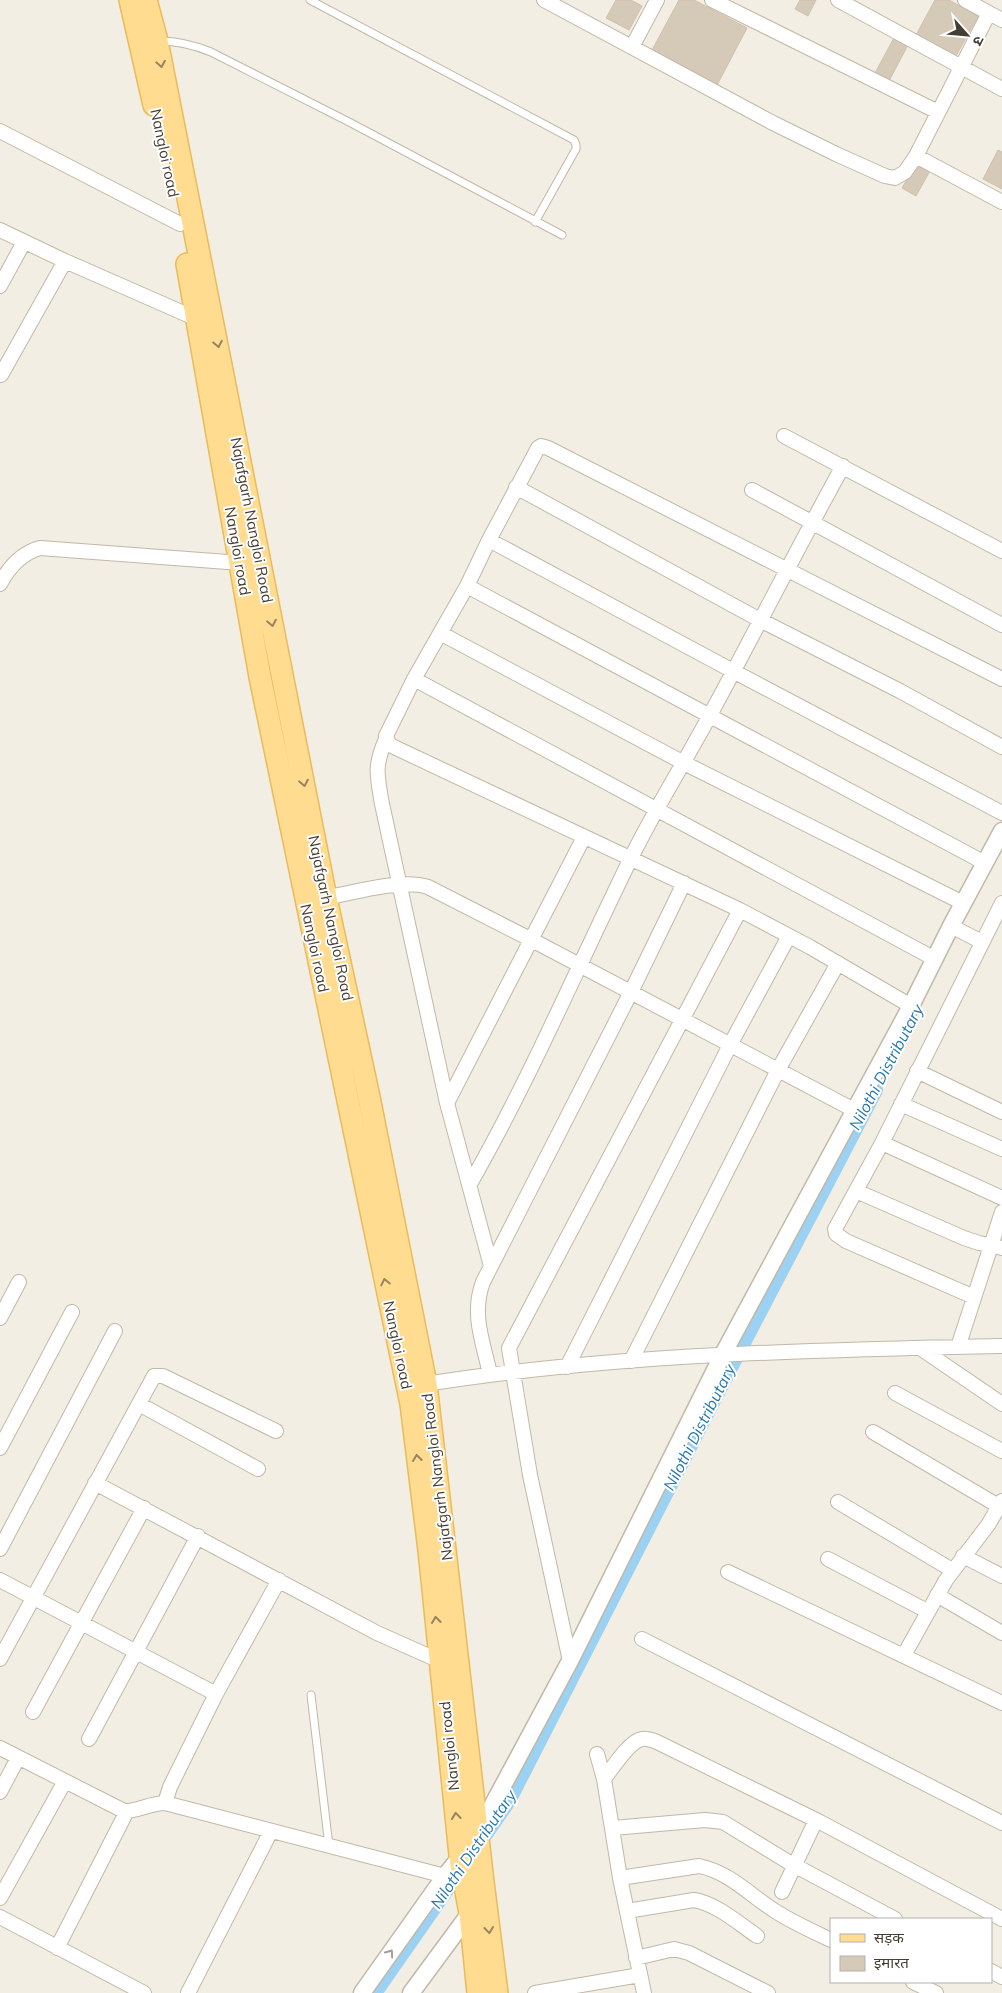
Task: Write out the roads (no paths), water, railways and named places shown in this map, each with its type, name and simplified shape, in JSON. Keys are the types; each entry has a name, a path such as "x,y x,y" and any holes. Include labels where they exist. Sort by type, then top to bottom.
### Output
{"main road":[{"name":"Nangloi road","path":"130,0 180,224 205,317 260,678 316,900 411,1404 422,1426 429,1550 440,1661 455,1865 474,1907 497,1993"},
{"name":"Najafgarh Nangloi Road","path":"146,0 157,41 205,317 316,900 369,1097 426,1384 422,1426 478,1838"},
{"name":"Nangloi road","path":"474,1907 483,1882 478,1838"},
{"path":"474,1907 478,1993"}],"street":[{"path":"544,0 773,123 836,154 885,176 895,178 902,175 916,156 989,12"},
{"path":"632,47 657,0"},
{"path":"712,0 938,112"},
{"path":"838,0 1002,88"},
{"path":"964,0 1002,20"},
{"path":"0,131 180,224"},
{"path":"916,156 1002,202"},
{"path":"0,230 65,261 205,317"},
{"path":"0,286 24,242"},
{"path":"1,375 65,261"},
{"path":"784,436 1002,551"},
{"path":"491,1266 447,1103 399,884 377,773 379,756 387,732 414,678 467,586 516,487 538,448 544,446 1002,679"},
{"path":"470,1184 499,1133 581,966 631,858 843,466"},
{"path":"516,487 760,620 900,691 1002,747"},
{"path":"752,490 1002,624"},
{"path":"489,540 1002,813"},
{"path":"0,584 10,567 20,557 31,550 40,548 241,562"},
{"path":"467,586 985,863"},
{"path":"440,633 684,763 963,903"},
{"path":"414,678 936,959"},
{"path":"386,739 394,747 740,910 838,963 911,1006"},
{"path":"362,1993 455,1865 478,1838 570,1662 723,1356 854,1110 954,928 963,903 1002,831"},
{"path":"447,1103 584,837"},
{"path":"490,1374 477,1313 478,1296 491,1266 631,992 684,883"},
{"path":"316,900 399,884 415,884 428,887 854,1110"},
{"path":"974,1297 838,1236 835,1229 837,1222 882,1144 979,940 1002,903"},
{"path":"570,1662 530,1475 509,1351 740,910"},
{"path":"954,928 979,940"},
{"path":"568,1367 730,1045 789,936"},
{"path":"631,1361 778,1070 838,963"},
{"path":"917,1071 1002,1112"},
{"path":"901,1104 1002,1149"},
{"path":"882,1144 1002,1198"},
{"path":"856,1190 964,1238 996,1247"},
{"path":"958,1347 974,1297 996,1247 1002,1212"},
{"path":"0,1318 19,1282"},
{"path":"0,1448 72,1312"},
{"path":"0,1549 115,1331"},
{"path":"426,1384 490,1374 631,1361 1002,1346"},
{"path":"920,1348 1002,1404"},
{"path":"0,1659 4,1642 34,1597 153,1378 160,1375 276,1431"},
{"path":"895,1392 1002,1451"},
{"path":"139,1404 258,1469"},
{"path":"872,1432 1001,1505 988,1525 952,1570 927,1611 904,1655"},
{"path":"95,1483 198,1536 377,1633 440,1661"},
{"path":"838,1502 952,1570"},
{"path":"33,1712 144,1508"},
{"path":"89,1739 198,1536"},
{"path":"964,1556 1002,1576"},
{"path":"828,1559 927,1611"},
{"path":"728,1572 1002,1703"},
{"path":"0,1580 216,1694"},
{"path":"164,1803 176,1774 216,1694 279,1580"},
{"path":"937,1595 1002,1633"},
{"path":"642,1639 1002,1823"},
{"path":"604,1779 630,1746 642,1739 649,1739 816,1820 1002,1919"},
{"path":"0,1748 127,1811 148,1804 164,1803 329,1846 455,1865"},
{"path":"597,1754 604,1779 620,1878 644,1993"},
{"path":"0,1792 18,1758"},
{"path":"0,1898 65,1781"},
{"path":"57,1948 127,1811"},
{"path":"613,1828 705,1820 723,1822 794,1865 892,1918"},
{"path":"782,1892 816,1820"},
{"path":"188,1993 271,1831"},
{"path":"620,1878 699,1866 707,1868 730,1879 776,1912 830,1939"},
{"path":"627,1910 694,1900 701,1901 723,1912 757,1936"},
{"path":"411,1993 474,1907"},
{"path":"0,1918 144,1993"},
{"path":"636,1958 668,1950 689,1953 768,1993"},
{"path":"535,1993 640,1975"},
{"path":"915,1983 936,1993"}],"lane":[{"path":"310,0 574,140 576,150 535,222"},
{"path":"157,41 191,44 211,52 351,123 562,235"},
{"path":"311,1696 329,1846"}],"waterway":[{"name":"Nilothi Distributary","path":"374,1993 508,1801 711,1404 875,1090"}]}
